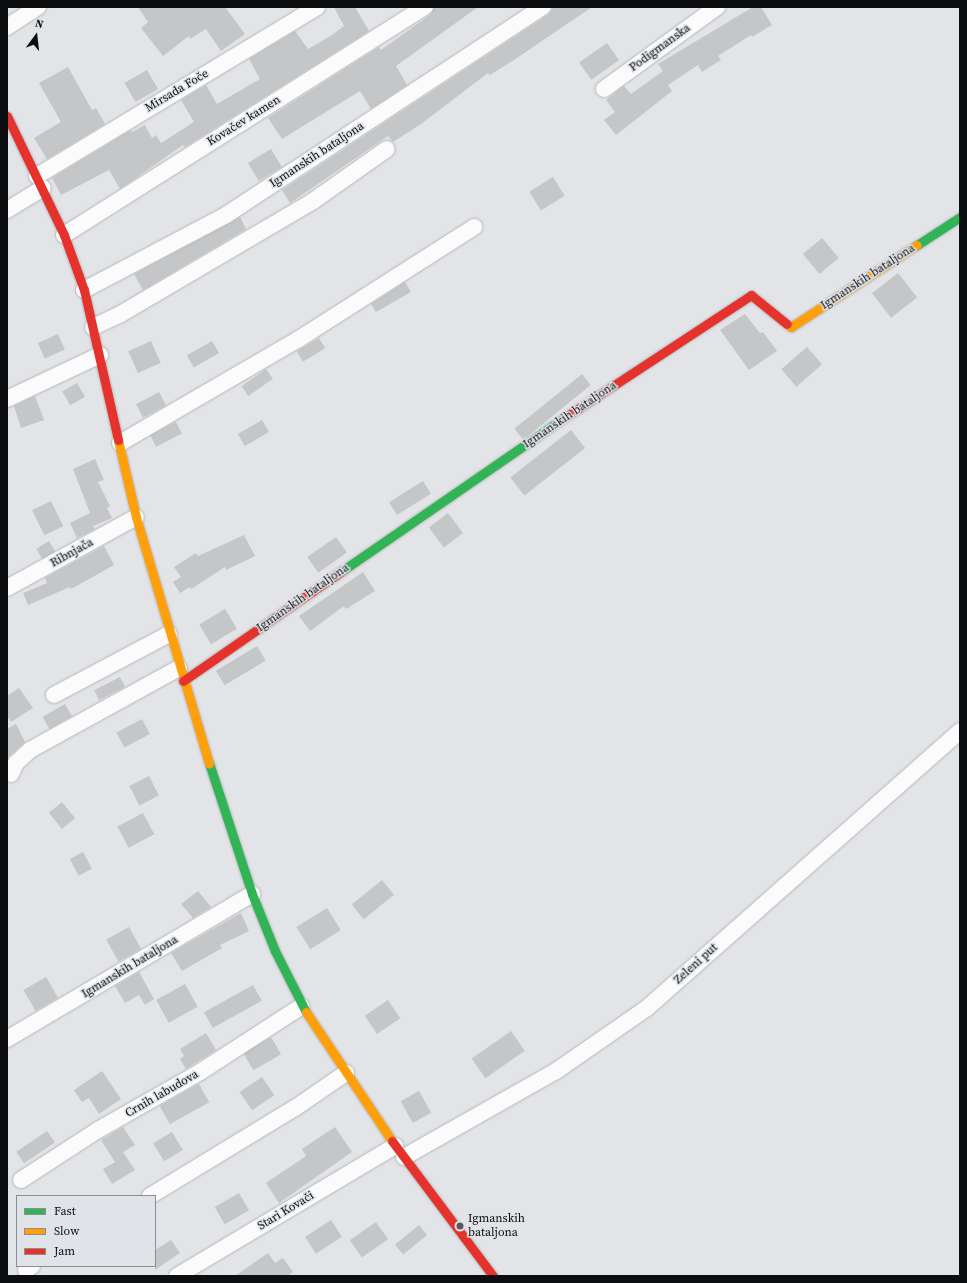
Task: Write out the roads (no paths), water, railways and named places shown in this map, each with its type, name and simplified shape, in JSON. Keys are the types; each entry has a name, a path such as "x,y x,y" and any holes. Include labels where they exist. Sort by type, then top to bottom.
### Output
{"street":[{"path":"7,27 38,7"},
{"name":"Mirsada Foče","path":"40,182 317,7"},
{"name":"Kovačev kamen","path":"64,235 425,7"},
{"name":"Igmanskih bataljona","path":"84,290 226,215 543,7"},
{"name":"Podigmanska","path":"604,89 717,7"},
{"path":"7,116 40,182 64,235 84,290 136,517 181,674 252,894 275,951 302,1006 346,1073 399,1151 493,1276"},
{"path":"93,327 145,300 313,201 387,149"},
{"path":"7,210 40,182"},
{"name":"Igmanskih bataljona","path":"181,674 568,415 751,295 791,327 960,217"},
{"path":"120,443 299,339 474,227"},
{"path":"7,399 100,355"},
{"name":"Ribnjača","path":"7,588 136,517"},
{"path":"54,695 170,634"},
{"path":"11,774 16,763 30,750 181,674"},
{"name":"Zeleni put","path":"399,1151 556,1071 647,1008 960,731"},
{"name":"Igmanskih bataljona","path":"7,1039 252,894"},
{"name":"Crnih labudova","path":"21,1180 98,1130 200,1072 302,1006"},
{"path":"152,1195 295,1108 346,1073"},
{"name":"Stari Kovači","path":"178,1276 399,1151"}],"place":[{"name":"Igmanskih bataljona","path":"460,1226"}]}
